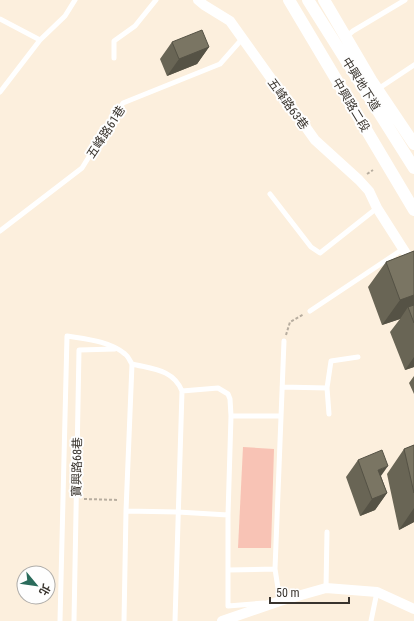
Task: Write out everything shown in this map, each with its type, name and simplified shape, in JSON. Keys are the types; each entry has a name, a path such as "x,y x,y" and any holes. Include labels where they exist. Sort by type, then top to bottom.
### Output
{"street":[{"name":"五峰路63巷","path":"198,0 230,22 314,140 359,180 369,191 377,208 414,266"},
{"name":"中興路二段","path":"289,0 414,210"},
{"name":"中興地下道","path":"308,0 414,168"},
{"path":"324,0 377,90 413,139"},
{"path":"222,621 280,601 326,588 377,592 414,609"}],"lane":[{"path":"0,92 40,40 65,16 75,0"},
{"path":"114,58 114,41 135,26 156,0"},
{"path":"346,37 405,0"},
{"path":"0,19 40,40"},
{"name":"五峰路61巷","path":"0,231 82,168 123,103 220,64 242,39"},
{"path":"377,90 414,65"},
{"path":"270,194 311,247 320,253 377,208"},
{"path":"310,311 402,249"},
{"path":"60,621 67,336 102,342 124,353 132,364 126,500 124,621"},
{"path":"182,391 218,388 228,394 230,399 228,606 280,601 275,569 284,341"},
{"name":"寶興路68巷","path":"74,621 79,350 117,349"},
{"path":"329,414 327,388 331,361 358,357"},
{"path":"132,364 167,373 177,382 182,391 174,621"},
{"path":"282,387 327,388"},
{"path":"231,416 281,416"},
{"path":"126,511 228,515"},
{"path":"326,588 327,532"},
{"path":"228,570 275,569"},
{"path":"371,621 377,592"}],"path":[{"path":"367,174 373,170"},
{"path":"284,341 290,322 310,311"},
{"path":"76,499 126,500"}],"shaded area":[{"path":"243,447 274,449 271,548 238,548"}],"building":[{"path":"202,30 209,47 179,59 172,42"},
{"path":"414,251 414,295 400,300 386,262"},
{"path":"414,305 414,323 408,307"},
{"path":"414,445 414,493 404,449"},
{"path":"382,450 388,466 378,470 387,493 372,499 358,460"}]}
